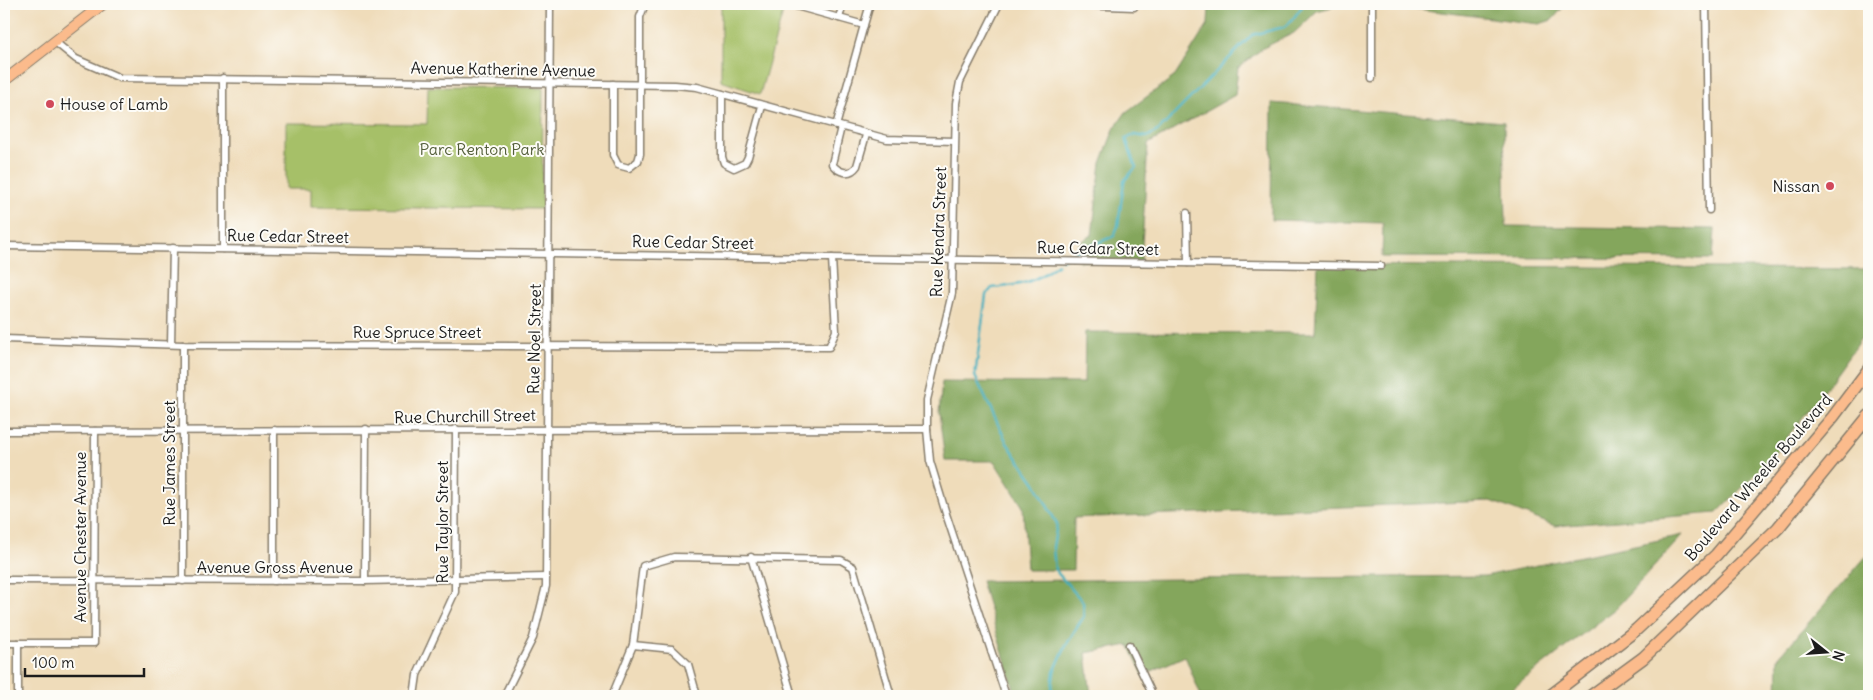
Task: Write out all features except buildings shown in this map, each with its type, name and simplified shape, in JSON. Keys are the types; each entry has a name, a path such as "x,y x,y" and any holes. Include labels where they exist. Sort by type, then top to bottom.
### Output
{"highway":[{"name":"Boulevard Wheeler Boulevard","path":"1550,696 1636,630 1716,555 1833,417 1869,370"},
{"path":"1591,696 1643,658 1778,528 1869,416"}],"main road":[{"path":"4,81 103,4"}],"street":[{"name":"Rue Noel Street","path":"504,696 533,638 546,578 550,4"},
{"path":"613,84 613,155 618,165 629,168 638,161 640,154 640,17 645,4"},
{"path":"788,4 864,25"},
{"path":"839,18 843,4"},
{"path":"866,135 855,169 845,173 839,171 832,164 838,127 870,4"},
{"name":"Rue Kendra Street","path":"999,4 960,82 956,103 952,294 926,400 926,429 930,461 1006,696"},
{"path":"1054,4 1134,7"},
{"path":"1372,4 1372,78"},
{"path":"1706,4 1709,210"},
{"name":"Avenue Katherine Avenue","path":"54,41 76,58 120,78 675,84 722,94 887,140 954,141"},
{"path":"223,249 224,78"},
{"path":"722,94 722,157 724,163 734,168 740,167 748,157 762,106"},
{"path":"1187,213 1188,263"},
{"name":"Rue Cedar Street","path":"4,246 1381,266"},
{"path":"171,344 173,248"},
{"name":"Rue Spruce Street","path":"4,340 183,345 829,347 836,332 832,258"},
{"name":"Rue James Street","path":"183,345 183,581"},
{"path":"365,581 366,429"},
{"name":"Rue Taylor Street","path":"414,696 417,675 455,592 456,429"},
{"name":"Rue Churchill Street","path":"4,431 926,429"},
{"path":"274,430 274,581"},
{"name":"Avenue Chester Avenue","path":"18,643 94,643 95,431"},
{"path":"612,696 633,645 643,566 674,557 841,560 852,567 891,696"},
{"path":"751,557 792,696"},
{"name":"Avenue Gross Avenue","path":"4,580 456,581 546,578"},
{"path":"4,643 18,643 18,696"},
{"path":"633,645 672,649 688,664 697,696"},
{"path":"1129,645 1153,696"}],"green space":[{"path":"721,4 750,4 783,12 760,94 721,81"},
{"path":"1209,4 1343,4 1317,11 1294,33 1263,48 1238,68 1235,95 1148,144 1141,262 1079,261 1079,243 1092,235 1101,163 1114,129 1126,112 1175,76 1208,24"},
{"path":"1377,4 1566,4 1552,20 1539,24"},
{"name":"Parc Renton Park","path":"428,87 543,88 542,209 311,207 311,189 286,189 286,123 427,124"},
{"path":"1272,103 1504,122 1506,226 1715,229 1713,259 1382,257 1383,223 1271,220"},
{"path":"1318,265 1869,269 1869,326 1821,394 1768,462 1717,513 1555,526 1491,501 1074,518 1073,570 1027,570 1023,507 994,461 945,461 939,413 942,382 1084,383 1085,332 1315,333"},
{"path":"1683,535 1616,608 1503,696 1201,696 1185,656 1143,675 1129,645 1086,653 1091,696 1016,696 981,581 1485,576"},
{"path":"1869,553 1869,696 1777,696 1778,658"}],"waterway":[{"path":"1062,260 1071,254 1114,236 1118,226 1124,181 1136,167 1126,139 1134,135 1147,137 1159,130 1252,35 1284,27 1304,4"},
{"path":"1051,696 1054,672 1066,645 1084,616 1083,602 1055,570 1053,547 1057,524 1035,483 1007,443 975,376 986,295 992,288 1012,286 1034,279 1058,264"}],"place":[{"name":"House of Lamb","path":"50,104"},
{"name":"Nissan","path":"1830,186"}]}
